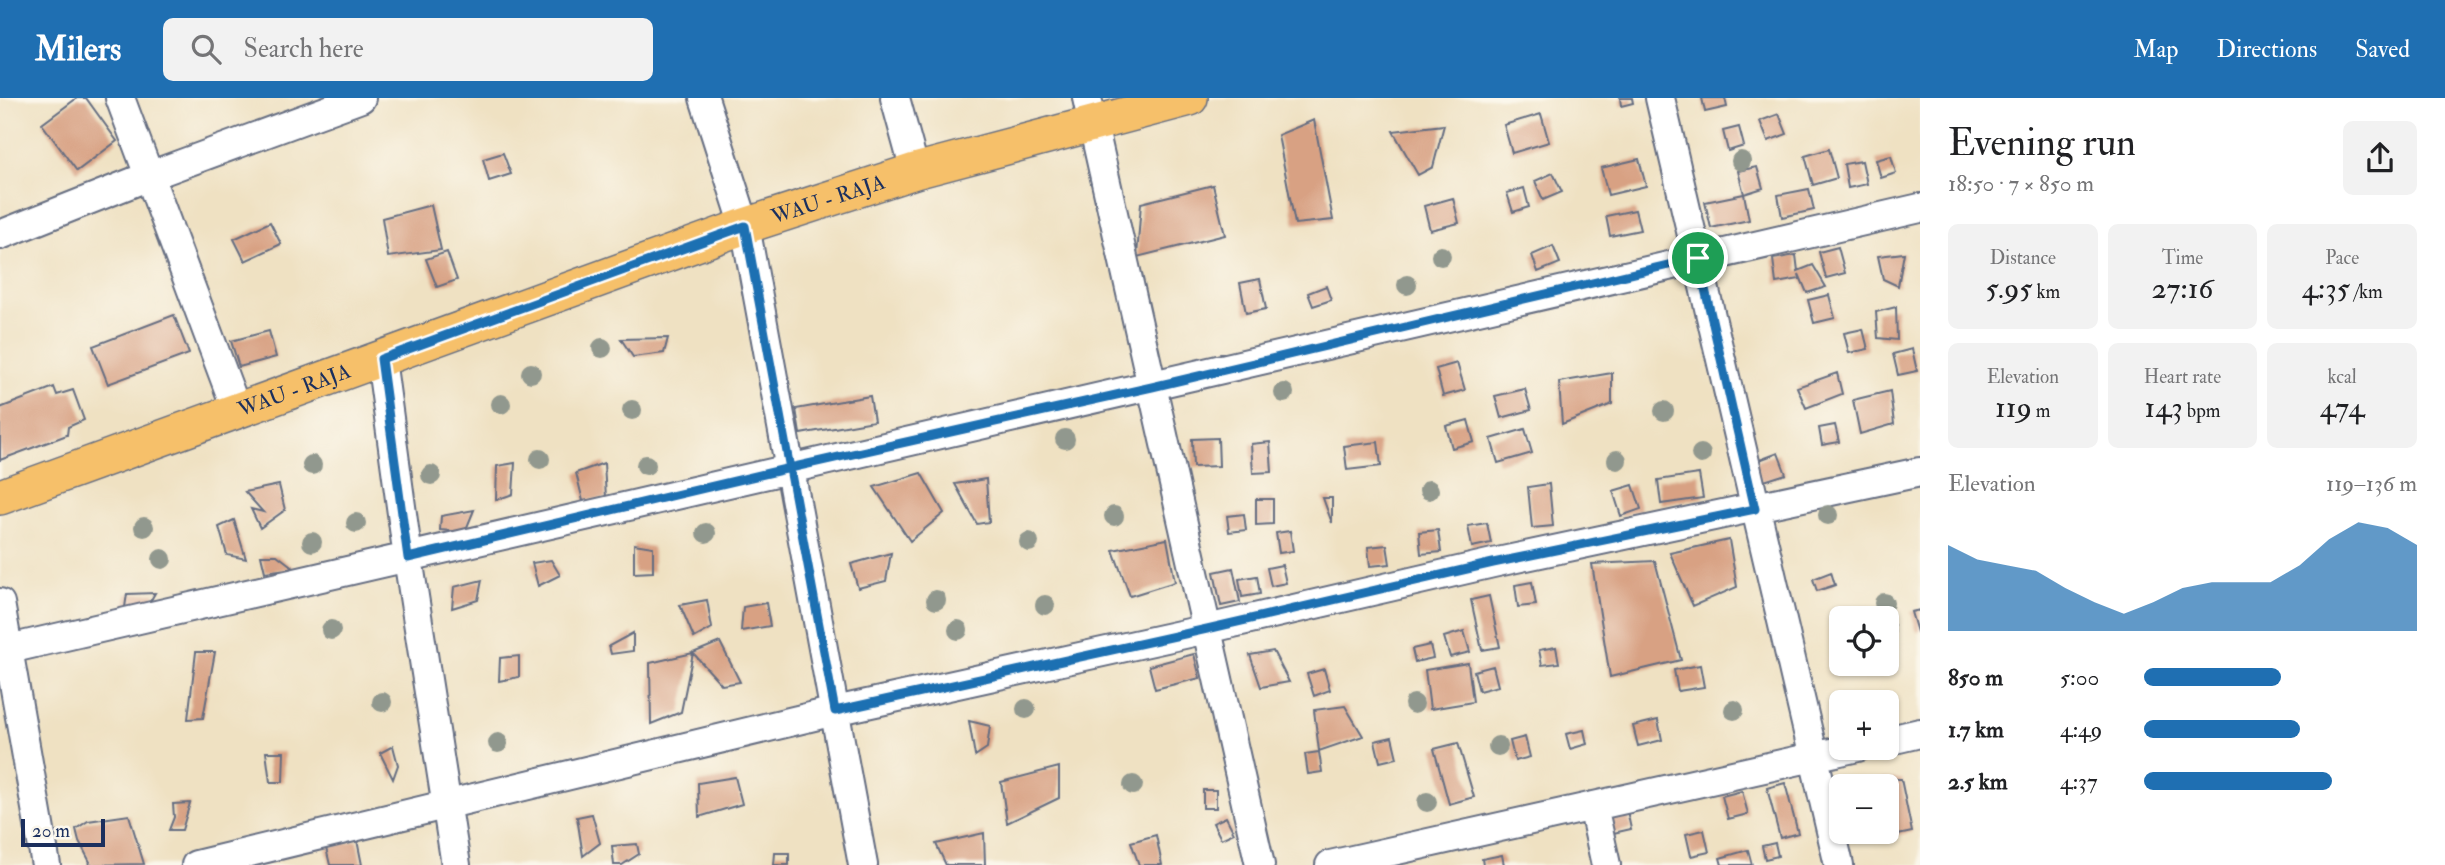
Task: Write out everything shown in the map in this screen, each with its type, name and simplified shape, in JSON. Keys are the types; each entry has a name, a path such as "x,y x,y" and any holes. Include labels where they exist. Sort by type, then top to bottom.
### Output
{"main road":[{"name":"WAU - RAJA","path":"0,498 745,226 1090,111 1189,98"}],"street":[{"path":"120,98 237,411"},
{"path":"0,235 149,176 361,98"},
{"path":"704,98 745,226 863,865"},
{"path":"895,98 915,171"},
{"path":"1660,98 1839,865"},
{"path":"1090,111 1260,865"},
{"path":"9,649 1920,208"},
{"path":"381,359 408,558 456,865"},
{"path":"196,865 835,711 1493,563 1920,472"},
{"path":"0,603 46,865"},
{"path":"1899,738 1920,733"},
{"path":"1330,865 1829,754"},
{"path":"1593,806 1606,865"}],"building":[{"path":"77,98 86,98 117,141 77,171 42,124"},
{"path":"1620,98 1632,98 1633,103 1621,106"},
{"path":"1702,98 1725,98 1727,107 1705,112"},
{"path":"1541,114 1549,142 1512,153 1504,125"},
{"path":"1779,114 1787,134 1768,141 1760,121"},
{"path":"1314,120 1333,220 1295,224 1278,135"},
{"path":"1444,125 1433,167 1418,175 1393,131"},
{"path":"1739,127 1744,146 1728,151 1723,131"},
{"path":"1829,149 1837,178 1813,185 1805,156"},
{"path":"503,153 511,174 489,181 483,159"},
{"path":"1891,156 1896,173 1881,178 1876,160"},
{"path":"1639,159 1646,186 1608,195 1601,168"},
{"path":"1862,161 1867,184 1848,188 1844,164"},
{"path":"1757,167 1763,188 1744,194 1738,171"},
{"path":"1553,173 1562,192 1543,200 1535,181"},
{"path":"1213,185 1225,235 1137,257 1141,203"},
{"path":"1524,188 1529,207 1513,212 1507,193"},
{"path":"1809,189 1814,210 1782,217 1778,195"},
{"path":"1744,194 1749,220 1711,228 1705,202"},
{"path":"1453,198 1459,223 1430,230 1424,206"},
{"path":"431,205 441,250 388,257 382,218"},
{"path":"1635,210 1640,230 1610,236 1606,216"},
{"path":"270,222 281,244 245,261 234,239"},
{"path":"1553,246 1560,263 1538,272 1532,255"},
{"path":"1838,247 1845,273 1826,278 1819,252"},
{"path":"447,252 457,280 437,287 426,259"},
{"path":"1904,253 1898,286 1883,279 1878,256"},
{"path":"1796,255 1798,271 1813,265 1826,287 1807,293 1799,274 1800,279 1776,283 1773,259"},
{"path":"1260,279 1266,309 1246,313 1240,283"},
{"path":"1326,286 1331,300 1313,306 1308,293"},
{"path":"1829,295 1835,318 1814,323 1808,300"},
{"path":"1896,307 1897,340 1878,338 1876,312"},
{"path":"174,315 189,354 108,384 93,346"},
{"path":"1863,329 1868,349 1849,353 1844,333"},
{"path":"269,331 276,357 239,367 231,341"},
{"path":"668,338 664,353 633,357 621,339"},
{"path":"1912,349 1917,371 1898,375 1893,354"},
{"path":"1457,363 1465,390 1443,396 1436,369"},
{"path":"1612,373 1612,404 1562,424 1559,382"},
{"path":"1837,373 1842,394 1806,408 1797,387"},
{"path":"54,387 57,395 73,390 84,420 68,427 67,435 0,460 0,408"},
{"path":"1525,389 1531,410 1501,418 1495,396"},
{"path":"1890,391 1894,424 1860,434 1853,400"},
{"path":"870,396 874,421 800,434 796,409"},
{"path":"1468,420 1474,442 1452,448 1446,426"},
{"path":"1835,425 1839,442 1822,445 1819,428"},
{"path":"1525,429 1532,453 1498,463 1491,439"},
{"path":"1218,438 1219,466 1193,467 1192,439"},
{"path":"1270,442 1272,472 1253,473 1251,444"},
{"path":"1378,442 1381,466 1347,470 1344,446"},
{"path":"1778,453 1786,474 1761,482 1754,462"},
{"path":"515,463 513,494 496,500 497,466"},
{"path":"604,463 606,498 583,501 576,473"},
{"path":"921,473 944,513 910,541 874,487"},
{"path":"1699,474 1703,498 1661,504 1658,480"},
{"path":"986,479 989,522 977,524 955,484"},
{"path":"1549,484 1553,526 1532,528 1528,487"},
{"path":"279,485 285,510 260,528 251,509 263,512 245,492"},
{"path":"1633,485 1641,509 1621,516 1613,491"},
{"path":"1323,498 1332,498 1332,523"},
{"path":"1256,499 1273,499 1273,524 1256,525"},
{"path":"474,510 465,532 440,530 441,516"},
{"path":"1244,514 1246,530 1229,532 1227,516"},
{"path":"234,520 246,559 227,555 219,527"},
{"path":"1487,523 1491,543 1472,547 1468,526"},
{"path":"1438,530 1441,552 1421,554 1419,532"},
{"path":"1290,531 1293,551 1279,553 1276,533"},
{"path":"1167,539 1175,582 1130,596 1113,550"},
{"path":"1729,540 1737,587 1693,606 1670,553"},
{"path":"634,544 653,547 653,572 634,573"},
{"path":"1387,545 1390,564 1370,566 1368,547"},
{"path":"891,553 886,581 858,588 851,564"},
{"path":"261,555 277,555 294,568 265,572"},
{"path":"551,560 560,575 538,586 532,563"},
{"path":"1655,561 1681,660 1610,677 1592,564"},
{"path":"1282,565 1286,583 1271,586 1267,568"},
{"path":"1233,568 1240,602 1221,606 1214,572"},
{"path":"1831,572 1835,585 1817,591 1813,579"},
{"path":"1257,576 1260,594 1242,597 1239,579"},
{"path":"482,580 478,600 452,608 454,587"},
{"path":"1532,582 1536,605 1518,607 1515,585"},
{"path":"155,593 147,607 125,607 127,594"},
{"path":"1489,596 1500,647 1482,650 1471,600"},
{"path":"707,600 712,628 694,638 680,605"},
{"path":"766,603 770,626 741,631 743,607"},
{"path":"1920,610 1920,631 1917,632 1911,612"},
{"path":"1464,631 1470,652 1450,657 1444,637"},
{"path":"633,633 633,651 611,654 609,646"},
{"path":"720,642 740,682 722,685 693,653"},
{"path":"1430,645 1433,658 1415,662 1412,649"},
{"path":"1556,647 1559,663 1542,665 1539,650"},
{"path":"1273,651 1289,682 1261,687 1250,655"},
{"path":"196,652 215,652 203,718 188,719"},
{"path":"693,653 681,712 651,724 650,663"},
{"path":"1194,654 1200,678 1155,689 1149,666"},
{"path":"519,656 519,677 499,681 500,658"},
{"path":"1468,663 1473,702 1430,709 1425,670"},
{"path":"1700,665 1704,687 1678,691 1674,670"},
{"path":"1493,666 1498,686 1479,691 1474,671"},
{"path":"1324,669 1330,690 1314,696 1307,674"},
{"path":"1345,706 1363,736 1319,751 1314,710"},
{"path":"1658,720 1662,740 1638,746 1633,726"},
{"path":"969,721 990,726 987,748 975,756"},
{"path":"1584,730 1587,744 1570,749 1566,734"},
{"path":"1392,737 1397,758 1380,762 1375,741"},
{"path":"1525,737 1530,757 1515,761 1510,741"},
{"path":"1458,743 1474,797 1449,804 1434,749"},
{"path":"393,746 398,765 393,779 380,753"},
{"path":"266,752 284,752 283,782 270,782"},
{"path":"1319,752 1322,772 1308,774 1305,754"},
{"path":"1059,767 1059,798 1007,823 1001,782"},
{"path":"735,777 742,804 699,817 698,783"},
{"path":"1899,779 1901,779 1912,832 1899,835"},
{"path":"1785,783 1798,833 1780,838 1767,788"},
{"path":"1203,790 1216,790 1216,808 1203,808"},
{"path":"1742,791 1748,814 1728,819 1722,796"},
{"path":"190,803 182,830 169,830 174,817 173,804"},
{"path":"1626,806 1631,829 1609,834 1604,810"},
{"path":"592,814 600,843 583,856 577,817"},
{"path":"129,815 144,864 88,865 90,862 76,829 88,821"},
{"path":"1226,817 1234,833 1221,839 1213,823"},
{"path":"1704,830 1709,852 1691,856 1686,834"},
{"path":"984,833 985,865 946,865 936,844"},
{"path":"1156,835 1162,865 1139,865 1131,842"},
{"path":"357,840 362,865 330,865 326,848"},
{"path":"1775,843 1778,856 1765,859 1762,846"},
{"path":"637,844 639,854 622,865 614,865 612,846"},
{"path":"1748,850 1752,865 1722,865 1720,858"},
{"path":"775,853 789,853 789,865 774,865"},
{"path":"1502,855 1504,865 1483,865 1482,859"}],"route":[{"path":"1698,258 1152,387 790,468 408,558 381,359 745,226 775,388 790,468 810,575 835,711 1493,563 1755,509 1698,258"}]}
